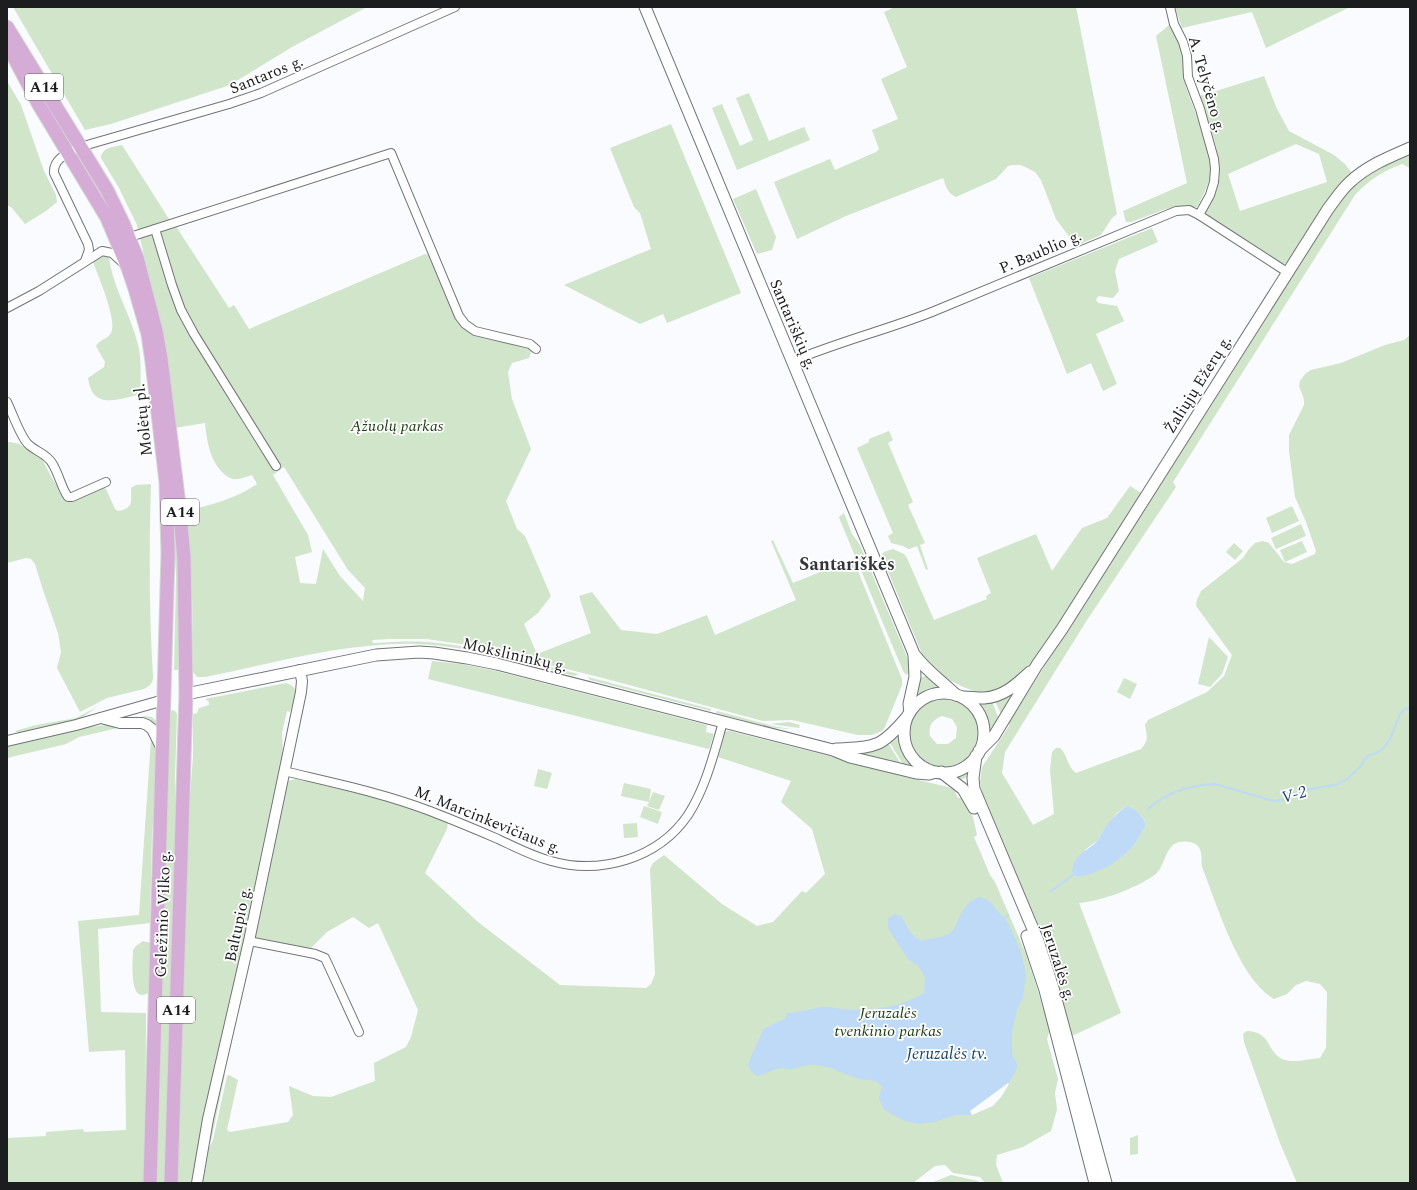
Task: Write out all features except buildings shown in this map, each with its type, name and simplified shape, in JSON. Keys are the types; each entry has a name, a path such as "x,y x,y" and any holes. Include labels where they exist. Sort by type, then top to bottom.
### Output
{"highway":[{"name":"Molėtų pl.","path":"7,27 75,150 107,218 128,268 148,334 166,482 168,553 164,700"},
{"name":"Molėtų pl.","path":"7,44 39,105 107,190 130,238 137,258 161,359 179,505 184,558 186,694"},
{"path":"164,700 186,694"},
{"name":"Geležinio Vilko g.","path":"172,1183 186,694"},
{"name":"Geležinio Vilko g.","path":"150,1183 164,700"}],"main road":[{"name":"Santariškių g.","path":"644,7 914,654 920,663 930,673 959,696"},
{"name":"Žaliųjų Ežerų g.","path":"977,753 994,736 1328,209 1345,186 1360,174 1372,166 1410,148"},
{"name":"Mokslininkų g.","path":"186,694 376,655 406,652 434,653 497,664 833,750 850,757 916,773 929,774 939,772"},
{"name":"Santariškių g.","path":"908,714 915,677 914,654"},
{"name":"Žaliųjų Ežerų g.","path":"959,696 982,698 1000,695 1012,688 1038,665"},
{"path":"947,693 959,696 969,702 975,709 980,716 983,725 984,734 982,743 977,753 971,762 957,770 939,772 920,765 909,752 905,743 904,726 908,714 915,705 930,695 947,693"},
{"name":"Mokslininkų g.","path":"833,750 864,748 878,744 890,736 908,714"},
{"name":"Jeruzalės g.","path":"977,753 973,778 974,789 1038,941 1053,988 1106,1183"},
{"name":"Jeruzalės g.","path":"939,772 963,789 970,799 1030,944 1046,997 1095,1183"}],"street":[{"name":"Santaros g.","path":"75,150 261,93 455,7"},
{"name":"A. Telyčėno g.","path":"1170,7 1174,24 1183,42 1187,56 1188,77 1200,109 1214,159 1214,182 1210,195 1199,215"},
{"path":"75,150 56,162 54,165 54,173 88,244 89,250 85,261"},
{"path":"130,238 392,153 459,316 465,324 475,330 530,344 536,349"},
{"name":"P. Baublio g.","path":"793,361 841,342 894,327 1170,213 1183,210 1189,210 1199,215 1287,272"},
{"path":"155,229 172,286 181,310 194,334 276,466"},
{"path":"7,308 39,291 102,251 112,253 128,268"},
{"path":"7,402 24,439 31,446 48,457 52,462 64,492 68,497 72,497 106,482"},
{"name":"Baltupio g.","path":"197,1183 210,1113 249,941 301,692 302,681 300,670"},
{"path":"7,741 101,718 164,700"},
{"path":"101,718 120,723 142,723 147,725 152,729 162,750"},
{"name":"M. Marcinkevičiaus g.","path":"284,771 399,799 453,820 549,861 570,865 598,866 626,861 640,855 663,840 681,824 688,815 700,792 723,722"},
{"path":"249,941 315,954 325,958 359,1032"}],"green space":[{"path":"13,7 367,7 292,47 230,85 111,124 85,130"},
{"path":"895,7 1076,7 1117,214 1112,218 1101,235 1076,246 1056,219 1041,180 1035,172 1021,165 1012,165 1008,166 996,179 956,197 949,191 943,178 846,216 797,239 774,182 830,159 835,170 876,152 879,149 872,130 898,119 881,79 907,67 884,12"},
{"path":"1175,7 1350,7 1266,48 1252,12 1182,28"},
{"path":"1169,25 1182,47 1184,55 1185,82 1206,141 1209,153 1210,176 1197,207 1166,209 1131,222 1126,222 1123,211 1187,183 1156,36"},
{"path":"1264,76 1277,109 1289,131 1334,155 1345,164 1352,173 1290,261 1284,264 1279,262 1204,214 1217,189 1220,171 1217,149 1200,96","holes":["1296,144 1319,154 1327,182 1240,211 1228,174"]},
{"path":"7,81 21,105 44,171 56,195 57,202 25,224 12,208 7,205"},
{"path":"749,93 769,141 804,127 810,140 737,170 712,108 722,104 740,146 753,140 736,98"},
{"path":"671,124 741,293 667,323 663,314 640,324 564,285 651,249 640,213 634,207 610,148"},
{"name":"Ąžuolų parkas","path":"122,145 169,219 177,228 229,308 234,305 249,329 425,254 429,255 456,317 463,327 532,349 529,358 512,363 508,372 512,399 531,449 506,501 517,529 525,536 551,596 538,613 524,624 537,654 591,633 579,596 592,592 621,630 657,634 707,615 715,635 796,600 771,541 773,540 793,583 853,559 902,679 902,685 882,731 872,735 858,735 792,720 763,721 599,677 468,645 426,639 372,640 373,643 428,642 466,647 579,674 574,676 457,648 437,645 390,644 364,646 311,654 205,677 197,677 191,666 192,594 185,511 231,498 257,484 252,475 241,479 232,479 221,471 211,454 205,423 175,428 163,339 137,225 119,188 101,158 102,154 106,150","holes":["284,467 348,570 365,588 363,601 340,576 323,549 316,584 300,583 295,557 312,552 308,535 273,475"]},
{"path":"1410,152 1410,168 1402,164 1389,170 1371,180 1355,195 1173,482 1176,487 1087,620 1005,752 1002,773 1033,825 1054,814 1050,770 1052,752 1056,748 1060,748 1063,751 1071,768 1076,773 1141,749 1146,740 1147,735 1145,725 1148,720 1207,692 1224,676 1232,655 1196,606 1201,591 1243,558 1255,543 1263,541 1269,543 1284,562 1292,564 1315,554 1316,551 1295,497 1289,451 1289,435 1304,405 1304,399 1299,386 1300,381 1305,374 1311,370 1341,363 1385,345 1404,340 1410,335 1410,1183 1297,1183 1280,1143 1244,1042 1243,1034 1247,1031 1255,1032 1261,1035 1275,1053 1285,1060 1298,1061 1320,1058 1326,1048 1327,992 1320,984 1306,981 1296,985 1287,994 1274,999 1261,989 1239,958 1230,939 1202,867 1200,849 1198,846 1190,842 1181,842 1170,848 1162,866 1153,876 1145,881 1127,890 1107,897 1079,903 1121,1013 1072,1036 1058,982 1045,941 983,797 980,782 982,767 1246,344 1340,201 1357,181 1368,172","holes":["1127,806 1141,816 1146,826 1134,845 1122,857 1101,869 1078,877 1072,873 1085,850 1098,840 1117,813"]},
{"path":"756,189 776,237 772,250 757,254 733,199"},
{"path":"1152,228 1158,242 1119,259 1115,271 1119,291 1113,298 1098,296 1096,300 1098,303 1117,306 1124,321 1096,334 1117,384 1103,391 1091,363 1067,374 1029,278"},
{"path":"101,256 109,256 114,279 135,334 140,363 141,394 116,400 97,397 90,388 88,378 104,367 105,362 96,346 99,342 110,335 112,327 110,309 93,262"},
{"path":"889,431 893,440 888,443 913,502 908,505 925,543 920,545 928,569 926,570 917,546 909,549 891,543 888,536 893,533 857,448 869,442 869,439"},
{"path":"10,442 19,444 42,459 65,498 101,486 106,489 115,509 118,511 129,506 131,501 131,488 136,485 151,484 150,580 153,678 152,682 146,688 107,698 80,712 57,668 61,652 58,633 35,564 31,559 26,558 7,563 7,443"},
{"path":"1130,486 1143,494 1042,651 1025,671 999,690 984,693 976,692 961,686 936,673 925,661 882,557 884,552 893,549 904,554 907,558 934,620 987,599 986,596 991,593 977,558 1036,534 1052,571 1082,528 1107,518"},
{"path":"171,492 177,542 180,670 174,670 176,575"},
{"path":"1292,506 1299,521 1272,533 1266,518"},
{"path":"844,513 852,534 860,545 910,664 911,675 905,674 903,671 840,520 839,517"},
{"path":"1301,524 1306,536 1276,549 1271,538"},
{"path":"1302,541 1307,552 1285,562 1280,550"},
{"path":"1234,543 1243,551 1235,560 1226,552"},
{"path":"1209,637 1228,657 1222,674 1210,687 1198,684"},
{"path":"432,661 461,664 492,670 707,725 706,732 714,734 709,749 428,679"},
{"path":"926,676 940,687 929,690 915,697 919,678"},
{"path":"588,677 711,709 711,711 590,680"},
{"path":"1124,678 1137,684 1130,699 1117,692"},
{"path":"286,683 295,689 296,696 290,712 287,711 282,733 283,756 193,1183 177,1183 187,835 193,757 193,714 197,713 199,708 209,705 209,702 205,699"},
{"path":"1017,689 1002,716 995,701"},
{"path":"935,697 950,698 962,703 971,712 976,724 978,736 975,748 967,758 954,765 939,767 926,763 916,754 910,742 909,729 912,716 921,705","holes":["942,716 952,719 957,727 956,738 948,744 937,744 930,736 930,726 936,719"]},
{"path":"976,702 992,702 999,719 987,737 986,719"},
{"path":"97,707 80,719 20,734 15,731 36,725 76,718"},
{"path":"173,710 177,714 175,777 177,849 167,1183 155,1183 170,711"},
{"path":"717,711 773,726 791,729 782,729 753,723 716,713"},
{"path":"145,716 152,717 158,723 157,789 152,832 150,923 98,929 101,1012 146,1013 145,1183 7,1183 7,1138 46,1136 46,1132 83,1129 84,1132 126,1130 125,1050 89,1052 78,921 139,915 152,724 148,721 79,737 66,744 7,758 7,745 78,728 106,725"},
{"path":"789,722 800,725 799,728 770,724"},
{"name":"Jeruzalės tvenkinio parkas","path":"730,731 897,772 897,775 948,787 954,790 958,798 960,798 961,794 964,797 973,817 977,835 974,837 1026,954 1050,1029 1047,1039 1058,1079 1055,1093 1057,1110 1051,1131 1023,1147 997,1155 996,1165 1003,1183 985,1183 980,1177 953,1173 945,1165 935,1166 913,1183 203,1183 209,1148 213,1140 227,1076 229,1075 238,1080 227,1130 230,1132 288,1122 293,1115 289,1086 313,1096 331,1097 375,1081 374,1063 406,1047 411,1037 418,1010 378,923 369,928 353,917 327,932 310,949 255,938 254,936 285,785 288,781 295,779 377,798 448,822 447,829 425,873 478,922 560,985 646,988 651,984 655,974 650,869 653,863 664,855 722,904 757,926 773,922 802,891 806,893 825,874 812,829 781,802 791,781 718,757 724,733"},
{"path":"899,734 905,754 919,769 904,766 890,743"},
{"path":"888,743 901,764 857,753"},
{"path":"969,767 968,777 960,780 951,775 960,773"},
{"path":"538,769 552,773 547,789 534,786"},
{"path":"624,783 651,789 649,802 621,796"},
{"path":"653,792 665,796 659,810 647,806"},
{"path":"644,806 662,812 658,824 640,817"},
{"path":"637,823 638,837 624,838 623,824"},
{"path":"143,941 151,943 150,992 143,995 138,993 133,981 133,950"},
{"path":"225,1074 211,1141 207,1147 222,1076"},
{"path":"1138,1135 1138,1154 1130,1155 1130,1138"},
{"path":"951,1175 978,1181 980,1183 931,1183"}],"water":[{"path":"1127,806 1139,813 1146,826 1134,845 1116,862 1101,870 1078,877 1072,873 1073,866 1078,857 1098,840 1105,827"},
{"name":"Jeruzalės tv.","path":"978,897 986,899 990,902 1008,923 1020,949 1026,973 1023,998 1017,1009 1012,1032 1012,1054 1018,1066 1002,1096 993,1106 972,1115 955,1115 934,1122 918,1124 905,1121 884,1110 879,1098 882,1086 873,1081 861,1079 831,1068 816,1065 790,1069 779,1068 757,1076 752,1072 748,1065 763,1029 786,1018 787,1013 826,1007 856,1010 876,1009 904,1002 924,993 925,978 917,965 908,959 894,938 888,928 888,918 895,914 901,916 914,936 920,940 925,940 949,934 956,926 963,910 970,902"}],"pier":[{"path":"1008,1083 1009,1084 1002,1096 993,1106 972,1115 970,1111"}],"waterway":[{"name":"V-2","path":"1148,809 1163,798 1179,790 1197,786 1215,784 1274,801 1285,799 1291,795 1306,790 1338,784 1347,779 1361,766 1368,756 1383,749 1390,739 1400,714 1405,709 1410,707"},
{"name":"V-2","path":"1050,892 1076,873"},
{"name":"V-2","path":"1004,918 1008,915"}],"district":[{"name":"Santariškės","path":"847,564"}]}
